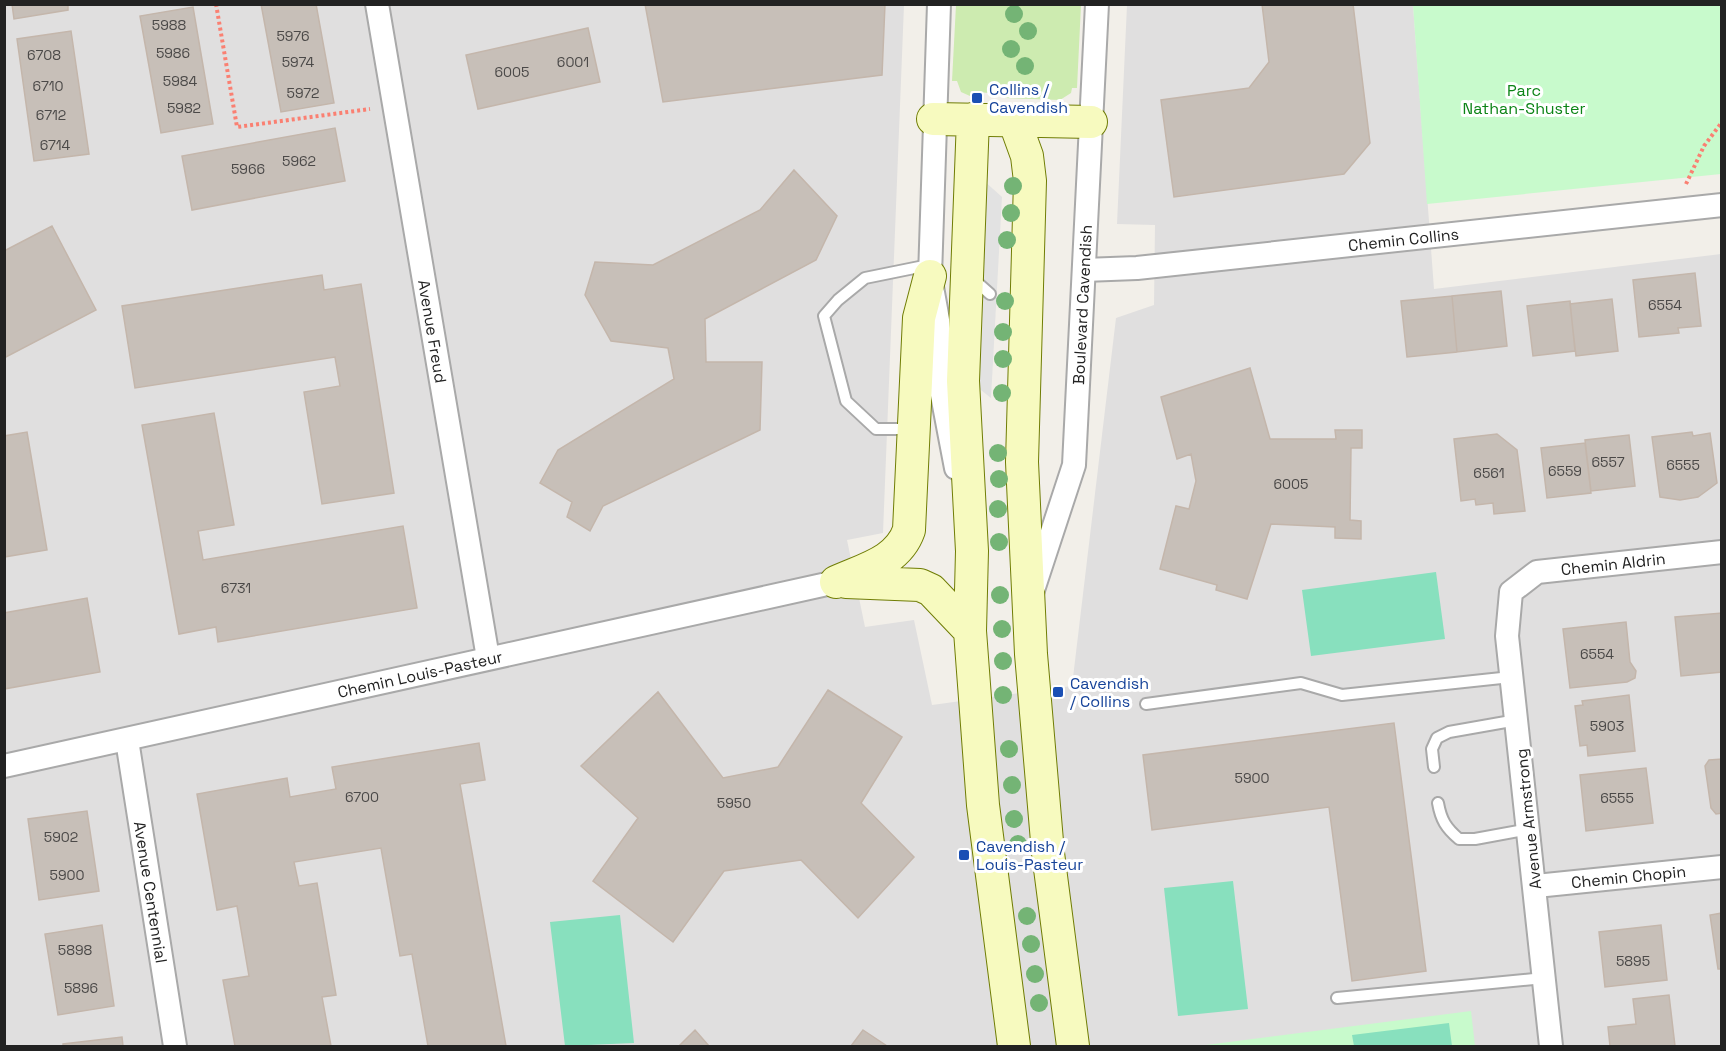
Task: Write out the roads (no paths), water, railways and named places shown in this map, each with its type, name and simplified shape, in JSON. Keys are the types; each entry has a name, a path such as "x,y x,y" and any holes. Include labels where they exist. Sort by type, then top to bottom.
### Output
{"main road":[{"path":"933,119 1091,122"},
{"path":"973,119 963,381 972,551 970,631 983,805 1014,1047"},
{"name":"Boulevard Cavendish","path":"1014,120 1027,156 1030,181 1022,462 1030,598 1031,664 1040,784 1073,1047"},
{"path":"836,582 889,558 905,541 910,520 919,318 930,271"},
{"path":"836,582 920,585 931,590 970,631"}],"street":[{"name":"Avenue Freud","path":"376,4 488,658"},
{"path":"939,4 933,119 930,271 938,320 939,379 972,551"},
{"name":"Boulevard Cavendish","path":"1030,598 1074,465 1096,4"},
{"name":"Chemin Collins","path":"1084,270 1137,268 1722,205"},
{"name":"Chemin Aldrin","path":"1511,592 1537,572 1722,552"},
{"name":"Chemin Louis-Pasteur","path":"4,766 27,759 127,740 836,582"},
{"name":"Avenue Armstrong","path":"1511,592 1507,636 1536,886 1551,1047"},
{"name":"Avenue Centennial","path":"127,740 175,1047"},
{"name":"Chemin Chopin","path":"1536,886 1722,867"}],"lane":[{"path":"914,428 876,429 846,401 824,316 838,300 864,278 930,271"},
{"path":"967,274 990,294"},
{"path":"1146,704 1301,683 1342,695 1511,677"},
{"path":"1434,767 1432,749 1437,738 1449,732 1516,720"},
{"path":"1438,803 1440,817 1446,827 1459,839 1475,839 1529,829"},
{"path":"1337,998 1544,978"}],"place":[{"name":"Collins / Cavendish","path":"977,98"},
{"name":"Cavendish / Collins","path":"1058,692"},
{"name":"Cavendish / Louis-Pasteur","path":"964,855"}],"park label":[{"name":"Parc Nathan-Shuster","path":"1524,99"}]}
